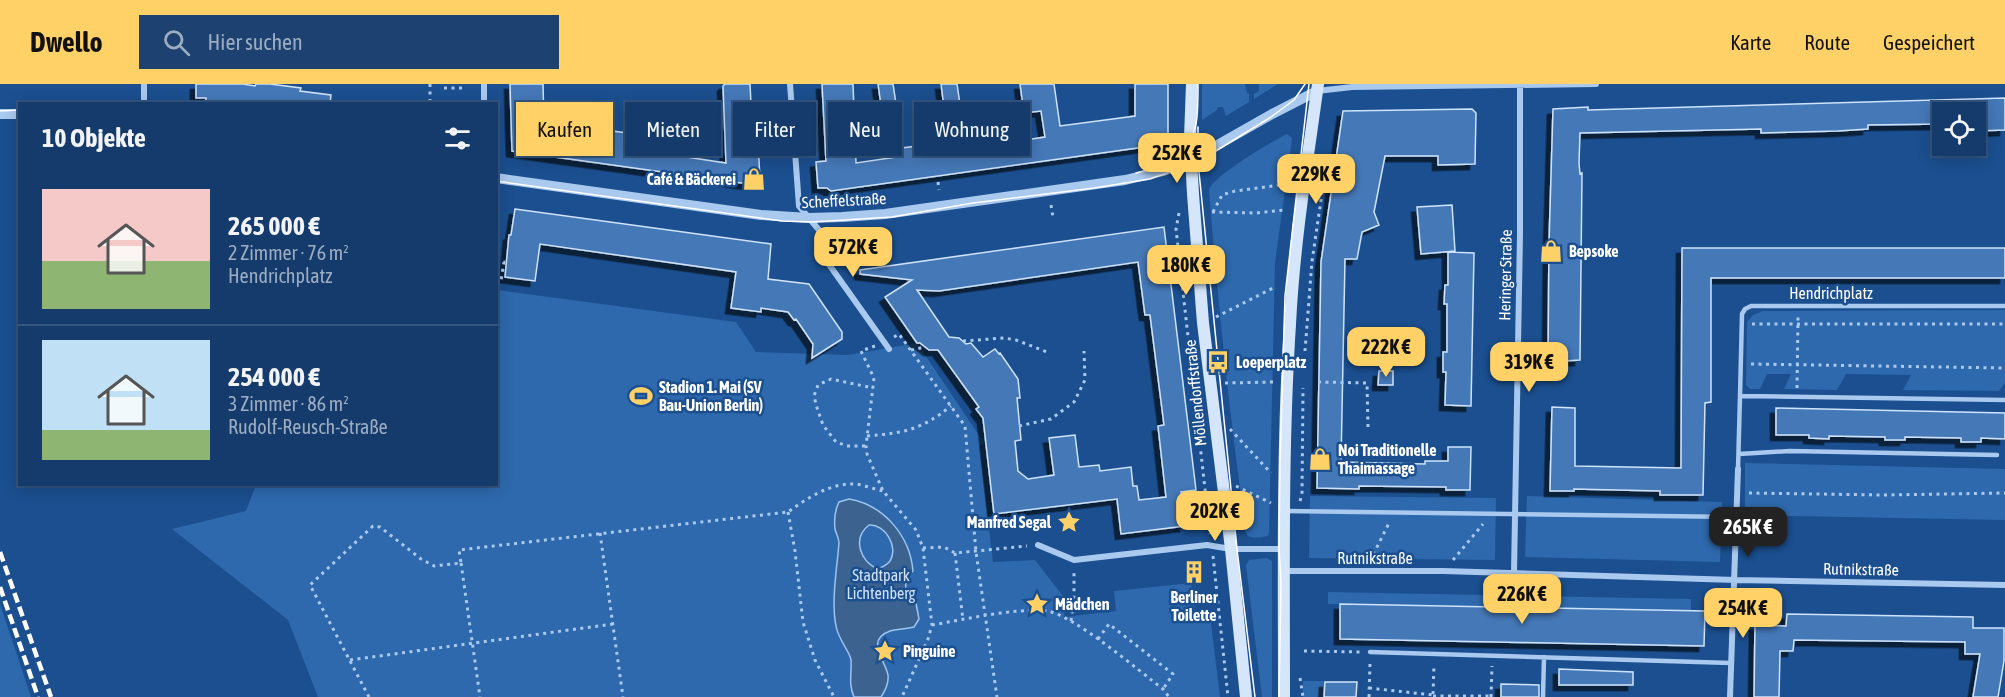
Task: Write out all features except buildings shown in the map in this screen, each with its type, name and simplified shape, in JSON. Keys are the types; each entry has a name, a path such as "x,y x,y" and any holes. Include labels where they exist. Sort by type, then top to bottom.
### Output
{"main road":[{"name":"Möllendorffstraße","path":"1192,84 1191,160 1203,323 1231,549 1246,697"},
{"path":"1284,697 1287,381 1290,321 1300,215 1318,88"}],"street":[{"path":"144,84 144,102"},
{"path":"484,84 484,102"},
{"path":"790,84 799,206 819,230 823,256 889,349"},
{"path":"1191,160 1318,88 1596,84"},
{"name":"Heringer Straße","path":"1514,573 1520,234 1520,85"},
{"path":"0,114 18,114"},
{"name":"Scheffelstraße","path":"498,178 740,212 784,217 842,218 1125,180 1163,171 1191,160"},
{"path":"1730,697 1733,596 1736,580 1738,469"},
{"path":"1038,545 1074,561 1212,546 1231,549 1285,549"},
{"name":"Rutnikstraße","path":"1285,571 1514,573 2005,585"}],"lane":[{"name":"Hendrichplatz","path":"1741,324 1742,314 1751,306 2005,306"},
{"path":"1738,469 1741,324"},
{"path":"1740,396 2005,400"},
{"path":"1739,454 1790,451 1997,455"},
{"path":"1285,511 1737,517"},
{"path":"1370,652 1731,663"},
{"path":"1543,697 1544,657"}],"path":[{"path":"430,84 430,102"},
{"path":"444,88 465,88"},
{"path":"1304,360 1312,261 1326,166 1322,159 1323,151"},
{"path":"938,182 939,190"},
{"path":"1213,212 1222,195 1235,191 1288,184"},
{"path":"1051,205 1053,218"},
{"path":"1179,207 1176,229 1228,697"},
{"path":"1206,212 1256,213 1285,210"},
{"path":"498,261 504,262 501,281 498,281"},
{"path":"1203,323 1275,287"},
{"path":"1797,397 1798,306"},
{"path":"1741,324 2005,324"},
{"path":"902,697 932,625 923,548 916,531 883,491 867,454 874,378 861,351 899,334 965,426 976,552 997,697"},
{"path":"963,341 1004,338 1016,340 1047,352"},
{"path":"911,350 925,347"},
{"path":"1019,426 1051,419 1074,402 1084,380 1084,351"},
{"path":"1741,364 2005,368"},
{"path":"866,446 847,446 836,442 823,425 814,396 818,385 831,379 873,388"},
{"path":"1211,384 1287,381"},
{"path":"1299,511 1302,494 1303,382"},
{"path":"1318,382 1367,383 1368,427"},
{"path":"867,436 915,429 933,421 951,406"},
{"path":"1215,412 1272,474"},
{"path":"480,697 459,550 788,512 807,498 851,483 883,491"},
{"path":"1223,488 1237,486 1272,503"},
{"path":"1738,493 1884,495 2005,493"},
{"path":"788,512 803,622 815,660 834,697"},
{"path":"1365,571 1394,512"},
{"path":"1443,572 1483,524 1484,513"},
{"path":"369,697 310,585 373,526 380,527 421,559 434,566 461,563"},
{"path":"600,533 623,697"},
{"path":"923,548 944,547 955,554 1038,545"},
{"path":"955,554 963,620"},
{"path":"1071,621 1074,561"},
{"path":"932,625 1029,611 1050,612 1071,621 1098,639 1163,689 1169,697"},
{"path":"350,660 613,624"},
{"path":"1098,639 1108,624 1173,674 1163,689"},
{"path":"1304,651 1370,652 1369,697"},
{"path":"1433,696 1434,654"},
{"path":"1369,688 1433,696 1491,697 1492,656"},
{"path":"1298,672 1303,697"}],"green space":[{"path":"1202,84 1245,84 1249,102 1226,116 1223,107 1218,107 1202,120"},
{"path":"1259,84 1278,84 1254,99 1254,94 1259,91"},
{"name":"Loeperplatz","path":"1287,134 1292,138 1275,263 1269,533 1268,536 1258,538 1248,536 1246,533 1220,319 1209,190 1231,168"},
{"name":"Stadtpark Lichtenberg","path":"498,290 736,322 756,352 848,355 917,343 985,444 979,446 993,562 1035,560 1066,600 1064,617 1116,611 1114,591 1191,583 1196,617 1210,615 1220,697 318,697 288,620 172,529 246,511 256,486 498,486"},
{"path":"2005,310 2005,383 1999,391 1903,390 1911,375 1846,374 1837,390 1784,389 1791,374 1767,374 1760,389 1750,389 1746,385 1747,322 1753,315 1763,311"},
{"path":"1745,463 2005,469 2005,520 1745,515"},
{"path":"1310,496 1496,498 1495,560 1309,558"},
{"path":"1527,496 1722,502 1720,562 1525,557"},
{"path":"1267,558 1272,561 1272,697 1262,697 1246,565 1249,560"},
{"path":"1328,592 1691,599 1691,611 1328,604"},
{"path":"0,604 31,697 0,697"},
{"path":"1303,681 1324,681 1324,697 1303,697"}],"shaded area":[{"path":"849,499 862,502 884,515 901,534 911,558 913,571 907,579 906,587 909,596 916,603 919,619 914,627 890,631 879,640 879,651 888,675 881,697 854,697 851,683 851,660 836,626 834,595 839,539 835,522 839,502","holes":["869,525 875,526 889,537 893,549 890,561 878,569 867,561 860,549 864,530"]}],"tram line":[{"path":"1136,173 1167,161 1184,148 1195,129 1198,84"},
{"path":"498,181 782,221 812,222 892,217 973,203 1150,179 1198,162 1271,117 1294,100 1305,84"},
{"path":"1279,697 1280,463 1285,296 1309,84"},
{"path":"0,111 18,110"},
{"path":"1198,127 1198,162 1237,549 1255,697"}],"railway":[{"path":"0,552 51,697"},
{"path":"0,587 38,697"}],"place":[{"name":"Café & Bäckerei","path":"754,179"},
{"name":"Bepsoke","path":"1551,251"},
{"name":"Loeperplatz","path":"1218,362"},
{"name":"Stadion 1. Mai (SV Bau-Union Berlin)","path":"641,396"},
{"name":"Noi Traditionelle Thaimassage","path":"1320,459"},
{"name":"Manfred Segal","path":"1069,522"},
{"name":"Berliner Toilette","path":"1194,572"},
{"name":"Mädchen","path":"1037,604"},
{"name":"Pinguine","path":"885,651"}]}
